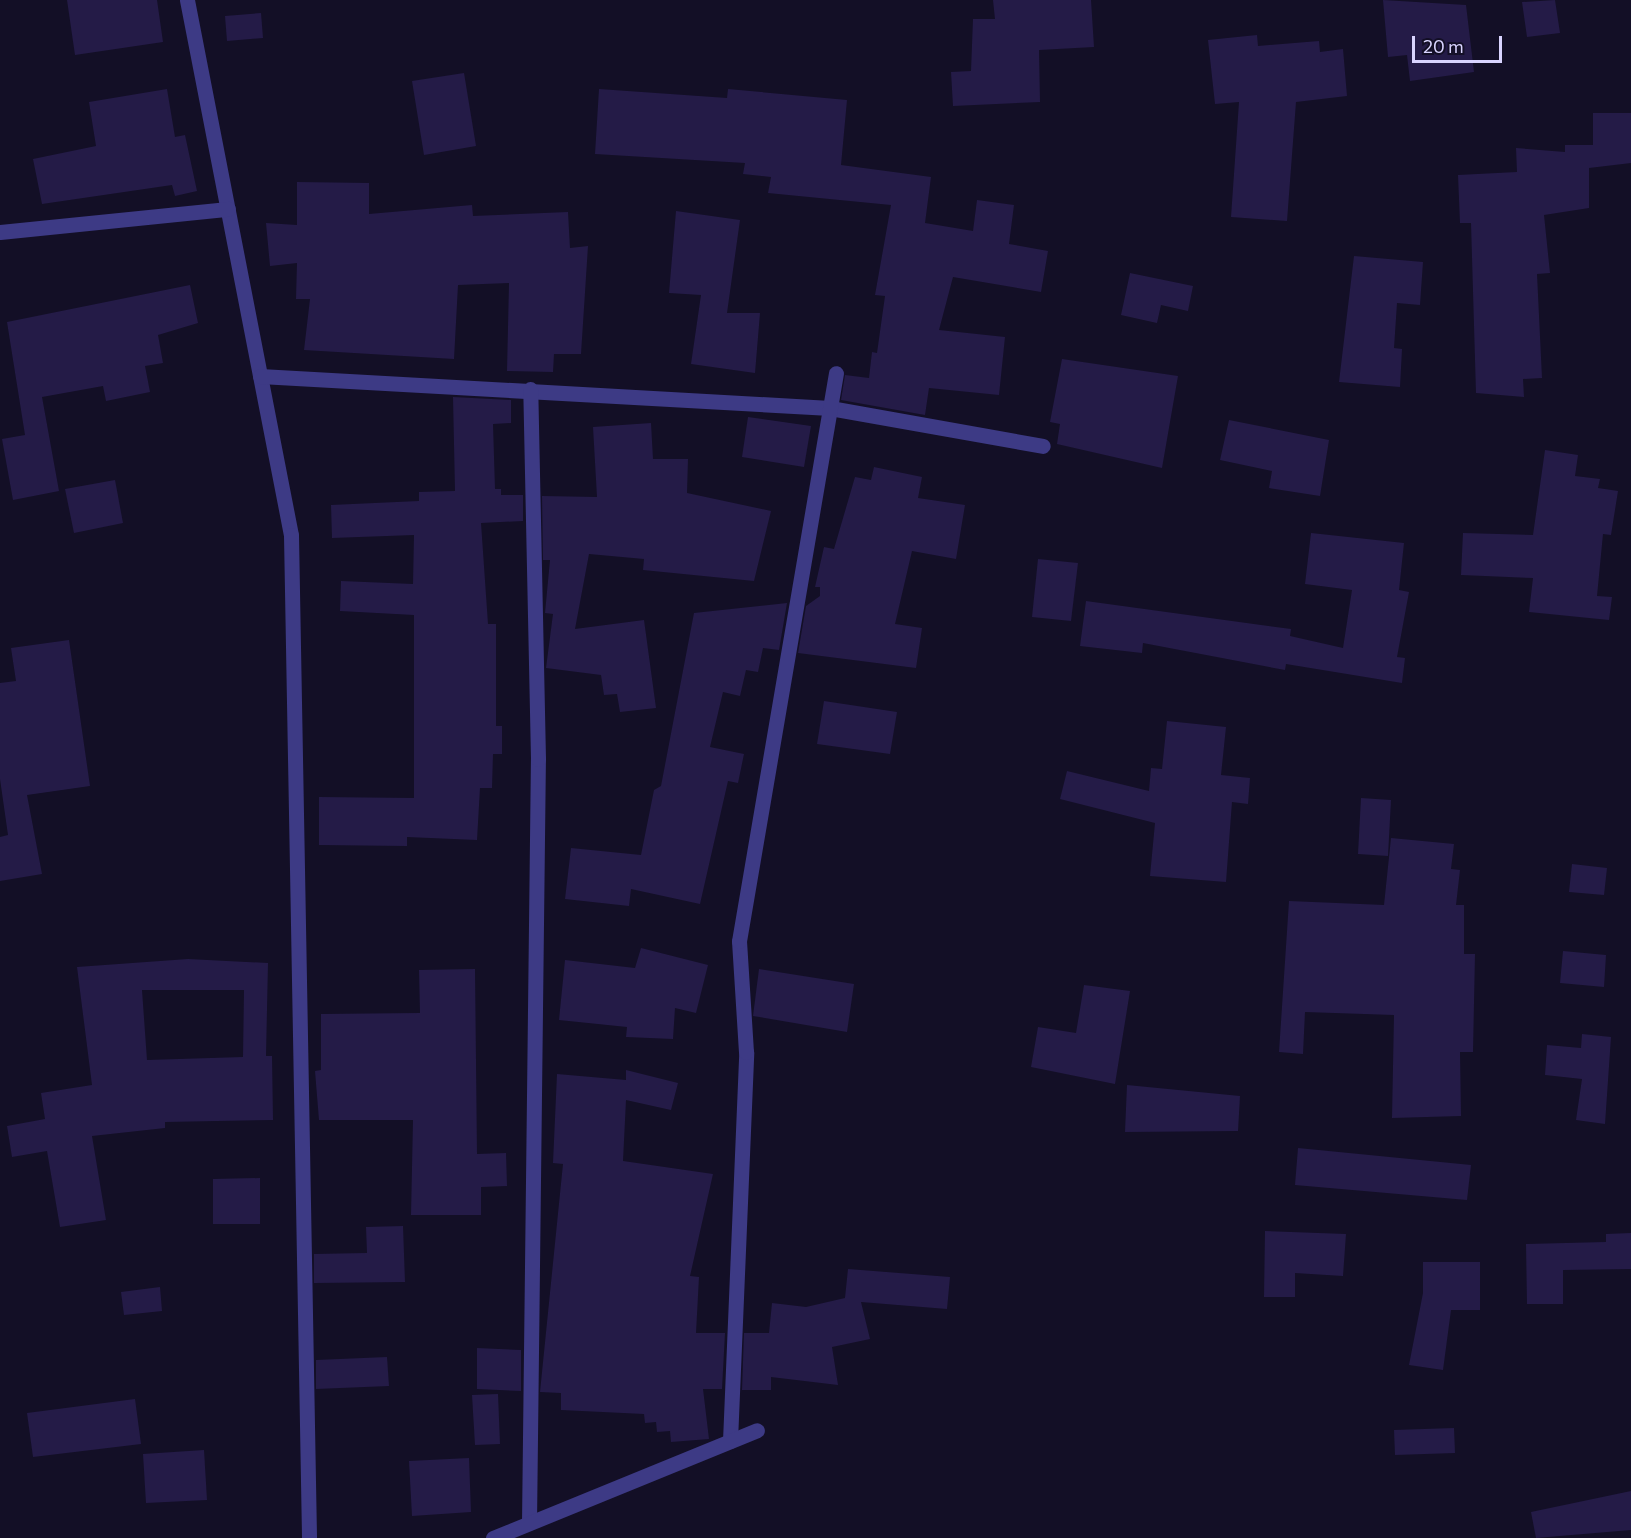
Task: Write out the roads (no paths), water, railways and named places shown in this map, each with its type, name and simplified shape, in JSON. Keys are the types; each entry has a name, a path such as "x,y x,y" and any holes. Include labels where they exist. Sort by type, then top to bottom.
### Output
{"street":[{"path":"187,0 291,535 309,1538"},
{"path":"0,232 228,209"},
{"path":"730,1441 746,1052 739,941 836,373"},
{"path":"260,376 530,389 830,408 1043,446"},
{"path":"529,1523 538,759 530,389"},
{"path":"494,1538 757,1430"}]}
